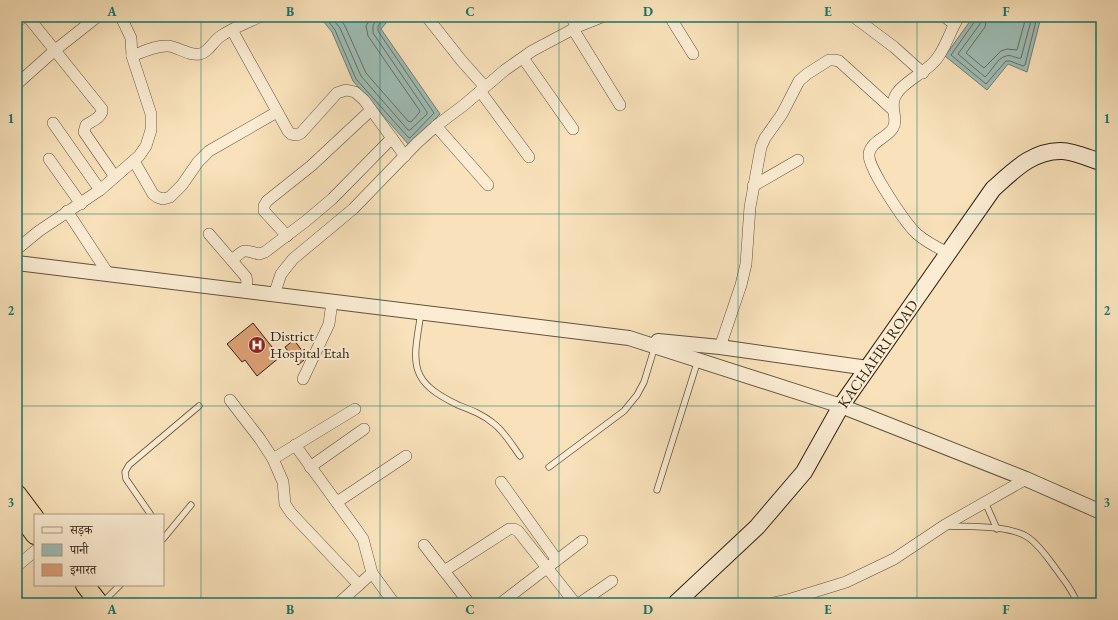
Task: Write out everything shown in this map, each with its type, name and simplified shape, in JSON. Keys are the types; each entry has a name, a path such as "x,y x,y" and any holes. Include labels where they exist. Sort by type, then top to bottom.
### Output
{"highway":[{"path":"17,494 34,517"},
{"path":"17,511 34,534"},
{"path":"73,586 85,603"},
{"path":"86,586 99,603"}],"main road":[{"name":"KACHAHRI ROAD","path":"676,603 757,527 804,472 841,406 993,189 1017,168 1039,154 1063,151 1101,162"}],"street":[{"path":"17,22 23,17"},
{"path":"28,17 102,109 103,112 101,115 86,125 84,132 115,177"},
{"path":"17,84 54,51 97,17"},
{"path":"17,249 39,231 100,190 134,161 146,146 151,130 150,109 132,56 131,38 121,17"},
{"path":"132,56 156,47 167,46 183,52 194,54 202,53 209,49 221,36 259,17"},
{"path":"427,17 461,60 529,157"},
{"path":"571,17 575,28 620,105"},
{"path":"274,295 281,274 293,259 354,209 417,143 436,126 532,51 575,28 602,17"},
{"path":"670,17 693,54"},
{"path":"854,17 894,47 923,73"},
{"path":"948,253 932,245 917,234 880,182 868,157 874,144 894,127 895,122 892,110 896,94 901,88 923,73 935,62 942,52 953,19"},
{"path":"232,30 277,112 291,134 297,135 301,133 338,93 346,90 355,92 364,100 405,156"},
{"path":"523,58 573,129"},
{"path":"720,347 741,285 746,264 750,207 761,147 782,114 799,82 807,74 829,60 839,62 892,110"},
{"path":"287,236 264,211 264,206 312,166 371,110"},
{"path":"134,161 153,194 163,199 170,197 182,186 198,162 209,151 277,112"},
{"path":"53,123 100,190"},
{"path":"436,126 488,185"},
{"path":"232,260 244,250 260,254 265,252 287,236 332,199 392,138"},
{"path":"49,159 81,204"},
{"path":"753,186 798,160"},
{"path":"68,212 109,275"},
{"path":"209,234 246,277 247,282 245,292"},
{"path":"17,263 629,338 720,347 868,368"},
{"path":"303,379 328,324 332,302"},
{"path":"629,338 841,406 1026,479 1101,512"},
{"path":"230,400 260,439 273,459 283,482 285,504 291,513 359,585"},
{"path":"273,459 354,409"},
{"path":"310,467 364,429"},
{"path":"295,446 363,539 372,573 394,603"},
{"path":"337,502 406,456"},
{"path":"773,603 846,582 894,559 945,525 1026,479"},
{"path":"501,482 557,560"},
{"path":"444,571 509,530 514,529 518,531 546,569 575,603"},
{"path":"501,603 582,541"},
{"path":"424,545 469,603"},
{"path":"17,566 34,552"},
{"path":"340,603 372,573"},
{"path":"580,603 612,581"}],"lane":[{"path":"421,313 415,355 416,366 425,385 441,397 478,413 495,424 520,456"},
{"path":"549,467 624,411 637,395 644,382 655,346"},
{"path":"658,490 698,360"},
{"path":"150,514 126,479 126,472 129,465 199,406"},
{"path":"985,502 997,529"},
{"path":"164,536 190,505"},
{"path":"945,525 1019,532 1030,539 1042,550 1067,584 1077,603"},
{"path":"102,603 119,586"}],"water":[{"path":"320,17 391,17 381,29 440,114 409,145 353,81 332,32"},
{"path":"973,17 1041,17 1027,72 1008,64 987,90 945,56"}],"building":[{"path":"253,323 280,357 257,376 245,360 242,362 227,344"},
{"path":"294,340 306,356 298,365 285,347"}],"place":[{"name":"District Hospital Etah","path":"257,345"}]}
